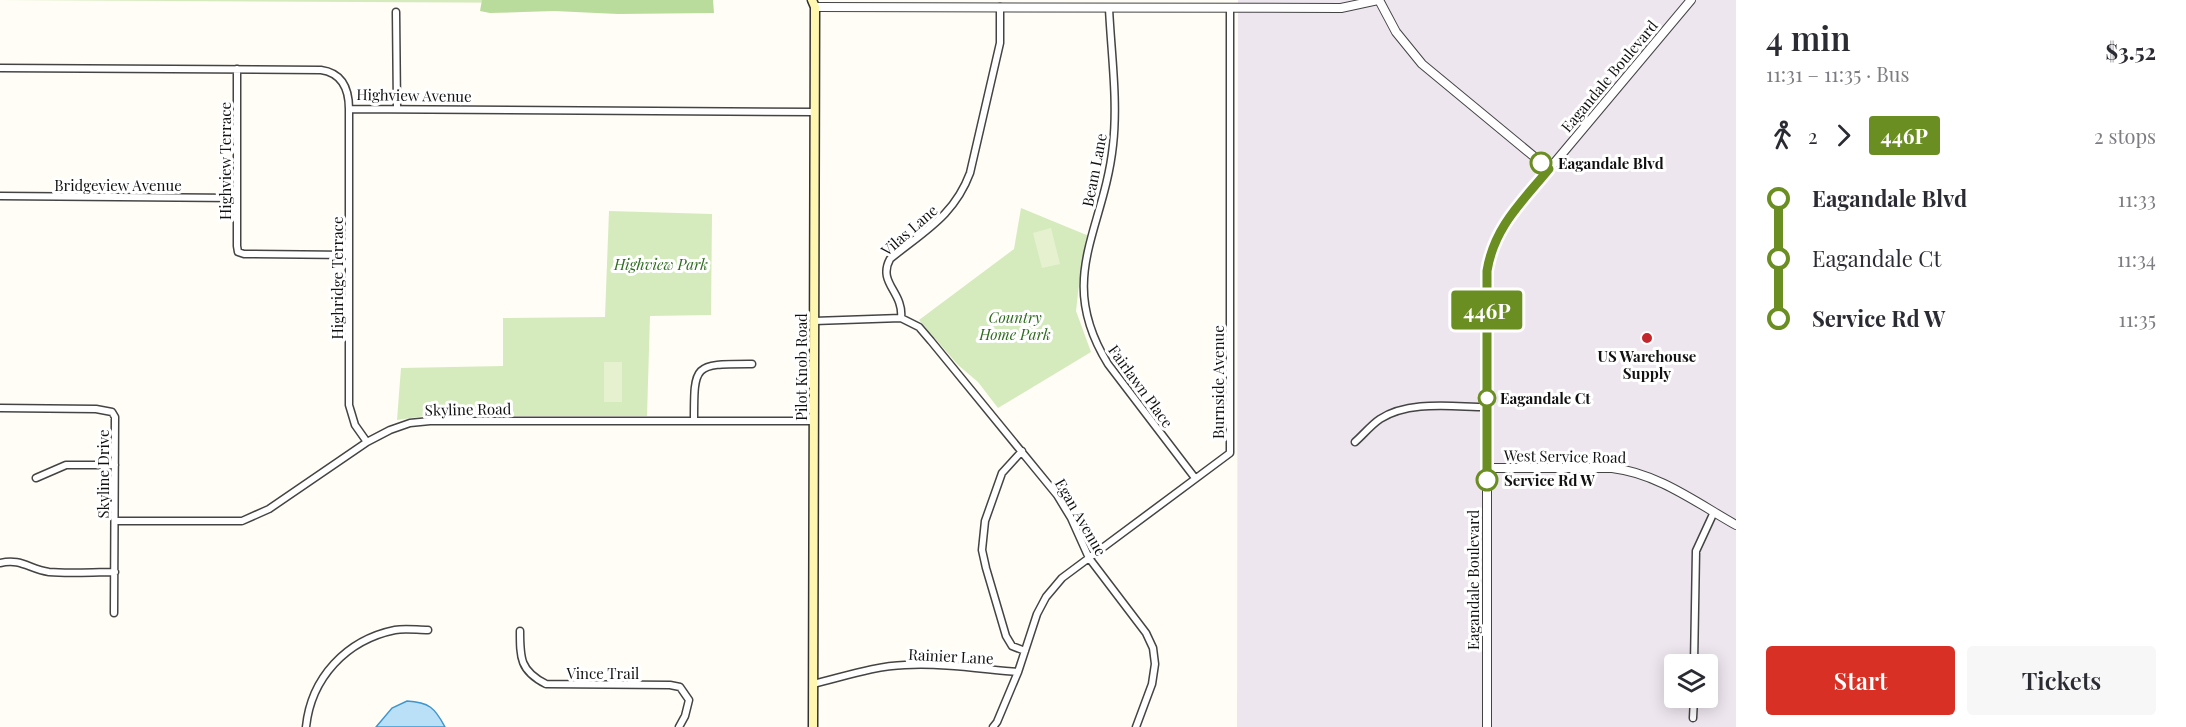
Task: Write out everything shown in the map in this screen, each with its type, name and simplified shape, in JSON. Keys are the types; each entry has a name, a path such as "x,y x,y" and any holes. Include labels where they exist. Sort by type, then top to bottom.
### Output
{"main road":[{"name":"Pilot Knob Road","path":"813,727 816,2"}],"street":[{"path":"816,2 1000,7 1341,8 1379,0 1396,32 1422,64 1549,169"},
{"name":"Eagandale Boulevard","path":"1487,727 1487,271 1490,252 1504,223 1691,0"},
{"name":"Vilas Lane","path":"901,318 902,307 887,280 885,268 890,259 943,217 955,204 964,189 970,173 1000,44 1000,7"},
{"name":"Beam Lane","path":"1083,300 1083,280 1088,251 1108,174 1113,144 1114,112 1109,8"},
{"name":"Burnside Avenue","path":"993,727 1018,672 1037,614 1046,597 1062,578 1230,453 1230,8"},
{"path":"396,12 398,108"},
{"name":"Highview Avenue","path":"0,68 330,71 346,86 350,109 815,112"},
{"name":"Highview Terrace","path":"237,69 238,252 244,254 349,255"},
{"name":"Highridge Terrace","path":"350,109 349,405 355,425 367,442"},
{"name":"Bridgeview Avenue","path":"0,196 237,198"},
{"name":"Fairlawn Place","path":"1083,300 1089,328 1108,364 1195,478"},
{"path":"814,321 901,318"},
{"name":"Egan Avenue","path":"901,318 919,327 1057,495 1071,518 1089,558 1146,633 1153,648 1155,664 1152,684 1136,727"},
{"path":"694,420 694,383 701,370 714,364 752,364"},
{"path":"1355,442 1378,420 1400,410 1487,407"},
{"name":"Skyline Drive","path":"0,408 96,409 112,412 115,417 114,613"},
{"name":"Skyline Road","path":"115,521 242,521 269,509 367,442 400,426 430,421 814,421"},
{"path":"1022,452 1002,473 985,520 982,550 1006,636 1012,646 1025,651"},
{"path":"36,478 66,465 115,465"},
{"name":"West Service Road","path":"1487,468 1630,470 1653,478 1736,525"},
{"path":"1694,654 1696,551 1714,512"},
{"path":"0,563 12,560 34,569 50,572 115,572"},
{"path":"306,727 311,701 321,680 340,655 367,638 397,629 428,630"},
{"name":"Vince Trail","path":"520,631 522,663 536,679 546,684 680,687 689,700 688,709 679,727"},
{"name":"Rainier Lane","path":"813,684 872,669 903,665 935,665 1018,672"},
{"path":"1693,718 1694,708"}],"shaded area":[{"path":"1238,0 1736,0 1736,727 1237,727"}],"green space":[{"path":"0,0 542,0 543,3"},
{"path":"482,0 713,0 714,13 618,14 554,11 490,13 480,11"},
{"name":"Country Home Park","path":"1021,208 1089,236 1076,311 1091,352 998,408 978,382 958,365 919,320 1014,249"},
{"name":"Highview Park","path":"609,211 712,214 711,315 650,316 647,416 425,416 397,420 401,368 503,366 503,318 605,317"},
{"path":"1051,228 1060,264 1042,268 1033,233"},
{"path":"604,362 622,362 622,402 604,402"}],"water":[{"path":"407,701 430,707 445,727 376,727 392,708"}],"bus line":[{"name":"446P","path":"1487,480 1487,271 1490,252 1504,223 1549,169 1541,163"}],"place":[{"name":"Eagandale Blvd","path":"1541,163"},
{"name":"US Warehouse Supply","path":"1647,338"},
{"name":"Eagandale Ct","path":"1487,398"},
{"name":"Service Rd W","path":"1487,480"}]}
